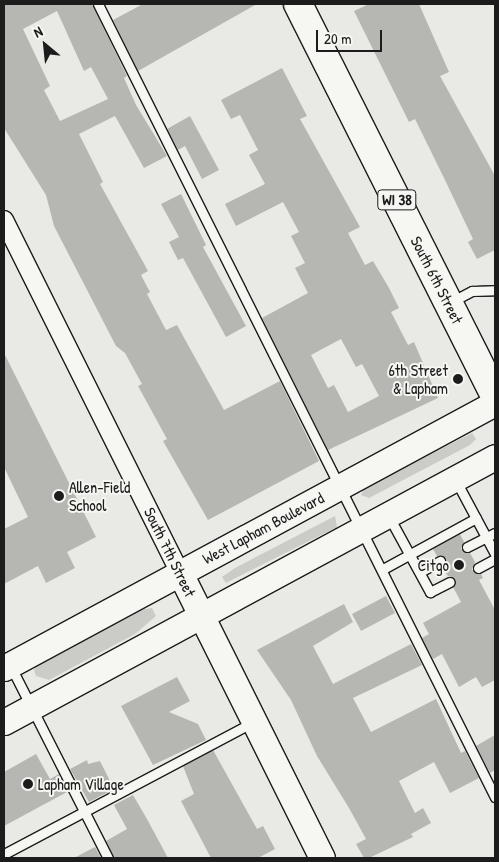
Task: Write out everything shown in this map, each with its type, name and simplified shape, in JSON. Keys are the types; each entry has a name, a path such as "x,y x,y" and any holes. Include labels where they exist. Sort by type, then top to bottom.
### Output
{"main road":[{"name":"South 6th Street","path":"298,4 495,396"}],"street":[{"name":"South 7th Street","path":"4,220 322,858"},
{"name":"West Lapham Boulevard","path":"7,666 495,403"},
{"path":"4,722 495,457"}],"lane":[{"path":"98,4 341,486 495,797"},
{"path":"449,304 472,292 495,290"},
{"path":"455,479 495,554"},
{"path":"388,515 430,592 450,582"},
{"path":"382,569 476,518"},
{"path":"467,547 495,533"},
{"path":"478,568 495,559"},
{"path":"420,572 440,561"},
{"path":"7,666 31,707 108,858"},
{"path":"4,854 254,722"}],"shaded area":[{"path":"472,433 476,439 470,445 369,498 361,495 364,488"},
{"path":"335,516 337,527 226,583 222,577 235,568"},
{"path":"152,608 156,616 135,634 49,680 36,676 34,670 40,661 133,611"}],"building":[{"path":"4,4 92,4 127,76 124,78 136,105 167,156 144,168 115,116 79,134 103,182 100,184 148,271 141,275 150,292 147,294 166,330 177,325 224,410 280,381 319,461 208,520 163,441 167,439 138,386 142,384 125,353 116,346 54,226 46,195 4,128","holes":["57,11 84,71 91,67 108,99 60,121 44,90 50,86 23,29"]},
{"path":"143,4 257,4 138,71 113,20"},
{"path":"369,4 419,4 449,72 440,76 495,176 495,250 477,259 468,242 473,239 415,119 409,122 354,11"},
{"path":"282,68 307,116 300,119 360,227 348,233 365,265 373,261 389,288 399,308 391,312 408,345 414,342 438,398 328,450 262,318 308,293 295,268 305,263 291,236 299,232 283,202 236,226 225,204 265,184 249,155 258,150 240,115 231,119 221,100","holes":["341,339 356,367 362,364 379,396 348,412 334,385 328,388 311,355"]},
{"path":"190,116 219,170 202,179 185,146 178,150 167,129"},
{"path":"181,194 206,245 203,247 246,326 226,337 183,258 178,260 169,242 179,237 161,204"},
{"path":"4,353 96,537 67,552 75,568 46,583 38,566 4,584 4,529 28,517 4,467"},
{"path":"460,534 464,542 461,549 470,553 475,562 472,570 481,574 483,578 479,580 495,610 495,680 482,687 476,677 459,687 442,654 433,659 422,638 429,634 423,623 461,602 453,587 455,579 448,576 442,567 446,558 437,556 433,549"},
{"path":"386,596 395,613 361,631 352,614"},
{"path":"344,604 353,622 313,646 333,684 411,644 422,665 353,698 371,732 436,699 461,753 465,751 479,778 450,793 434,762 399,781 415,813 423,808 431,823 411,834 413,837 369,858 364,858 356,844 366,839 317,756 291,700 257,650"},
{"path":"177,677 190,701 169,712 198,724 206,740 153,765 121,706"},
{"path":"495,735 495,770 490,773 476,746"},
{"path":"213,750 257,829 263,826 275,849 258,858 211,858 181,801 194,794 183,766"},
{"name":"Lapham Village","path":"36,754 50,779 59,774 67,792 4,826 4,772"},
{"path":"87,760 88,764 100,761 114,789 89,802 70,769"},
{"path":"133,795 168,858 114,858 106,841 127,829 114,805"},
{"path":"95,847 101,858 74,858"}],"place":[{"name":"6th Street & Lapham","path":"458,379"},
{"name":"Allen-Field School","path":"59,496"},
{"name":"Citgo","path":"459,565"},
{"name":"Lapham Village","path":"28,784"}]}
